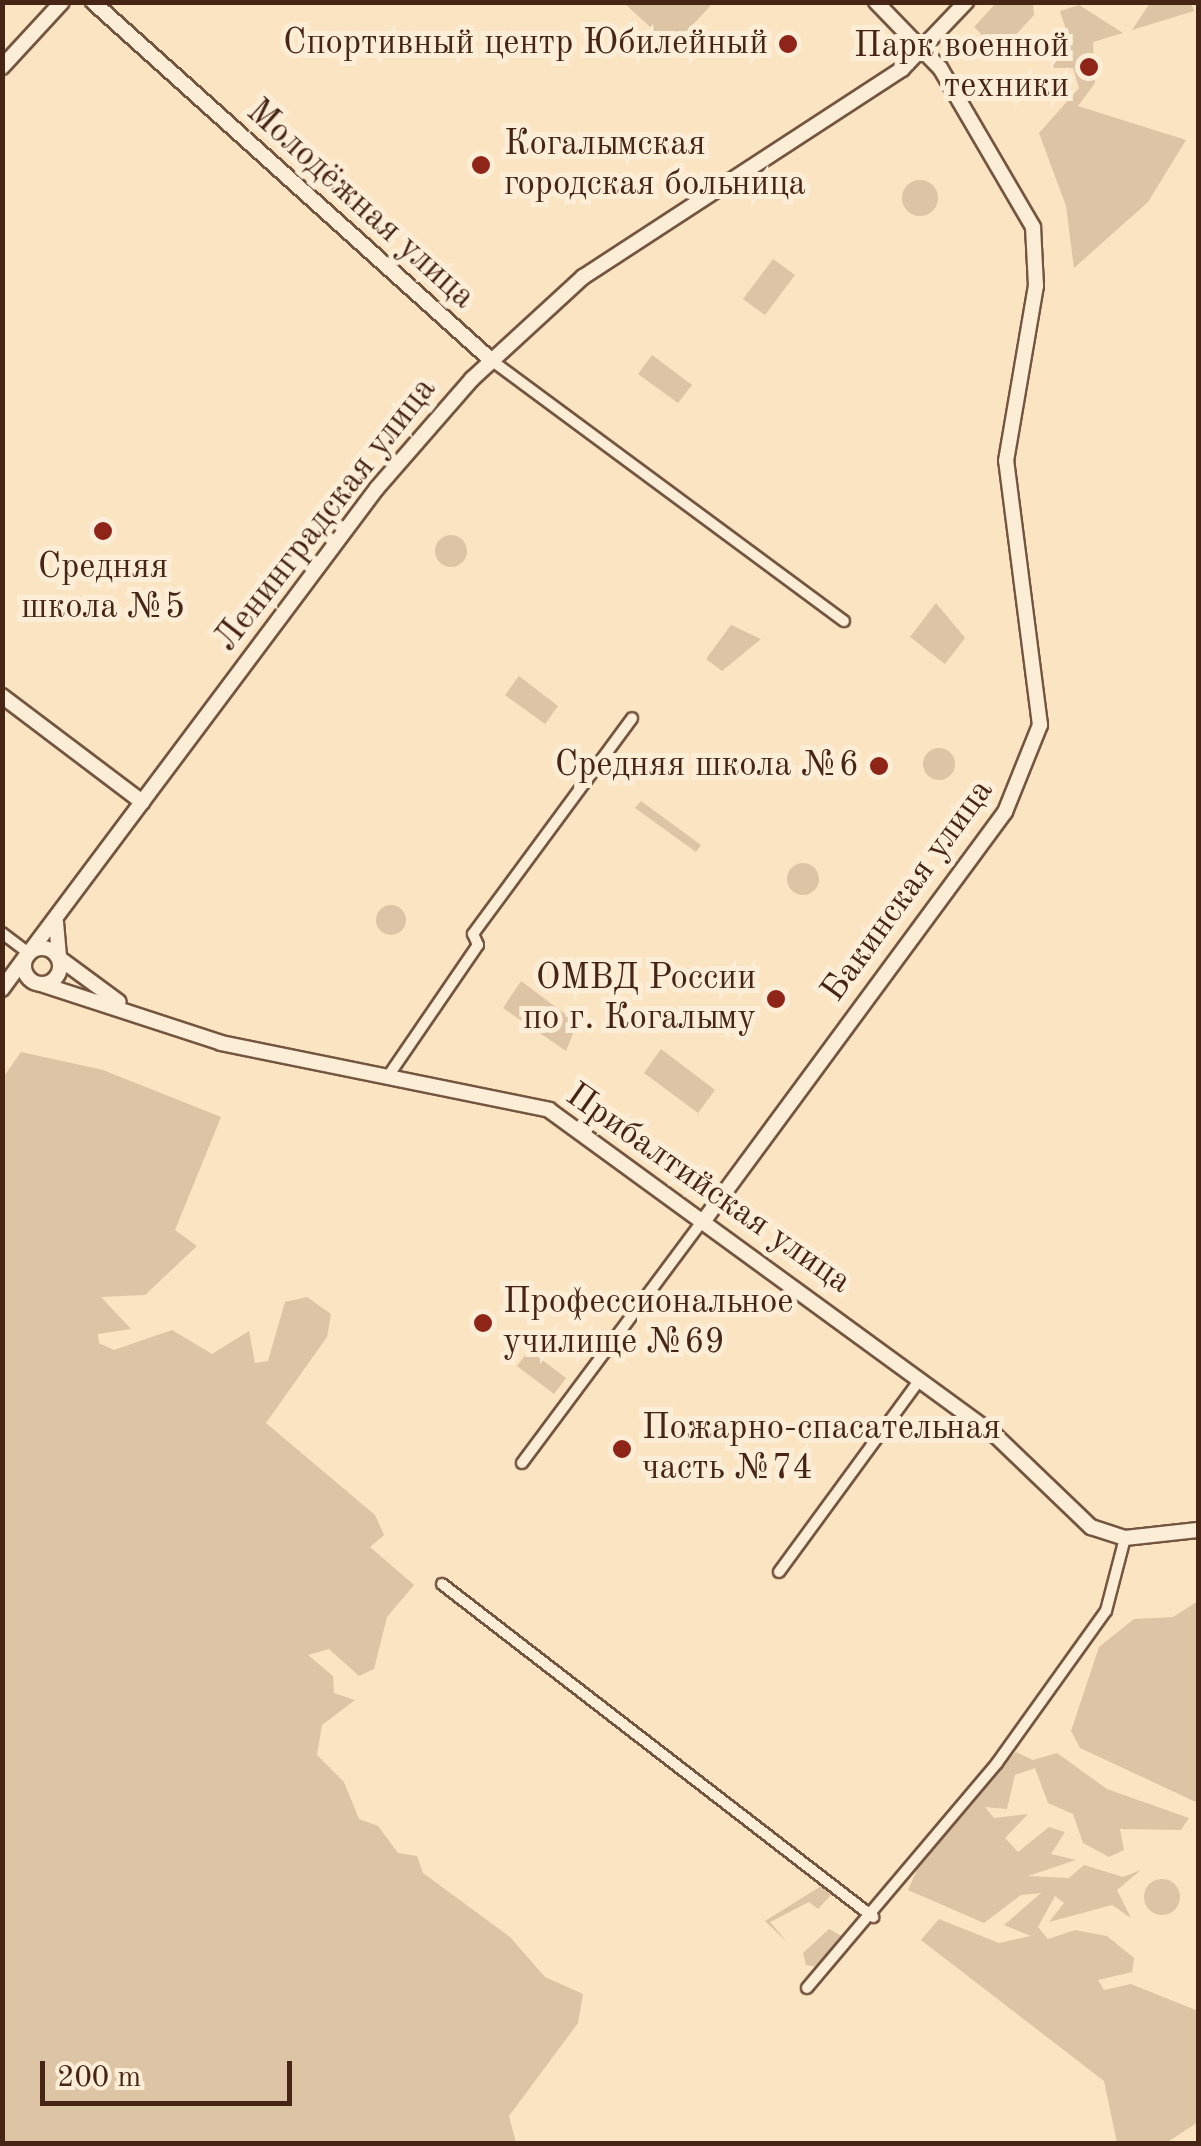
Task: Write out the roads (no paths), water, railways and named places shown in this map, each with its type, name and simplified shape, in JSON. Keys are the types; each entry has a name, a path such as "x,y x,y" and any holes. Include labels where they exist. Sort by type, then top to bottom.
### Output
{"street":[{"path":"2,67 62,2"},
{"name":"Молодёжная улица","path":"92,2 491,360 844,620"},
{"name":"Бакинская улица","path":"522,1463 1005,812 1038,738 1040,677 1006,461 1036,241 1014,182 924,49 876,2"},
{"name":"Ленинградская улица","path":"142,802 399,460 491,360 583,277 924,49 966,2"},
{"path":"2,696 142,802 2,992"},
{"path":"391,1072 478,946 473,934 632,718"},
{"path":"2,992 57,976 58,914"},
{"path":"2,933 27,954"},
{"path":"27,954 45,948 58,958"},
{"path":"27,954 25,973 40,984"},
{"name":"Прибалтийская улица","path":"58,958 113,1002"},
{"name":"Прибалтийская улица","path":"40,984 113,1002 220,1043 391,1072 548,1110 705,1218 1011,1448 1091,1527 1124,1538"},
{"path":"779,1572 920,1379"},
{"path":"807,1988 873,1917 1112,1603 1124,1538 1198,1530"},
{"path":"442,1584 873,1917"}],"place":[{"name":"Спортивный центр Юбилейный","path":"788,44"},
{"name":"Парк военной техники","path":"1089,67"},
{"name":"Когалымская городская больница","path":"481,165"},
{"name":"Средняя школа №5","path":"103,531"},
{"name":"Средняя школа №6","path":"879,766"},
{"name":"ОМВД России по г. Когалыму","path":"776,999"},
{"name":"Профессиональное училище №69","path":"483,1323"},
{"name":"Пожарно-спасательная часть №74","path":"622,1449"}]}
